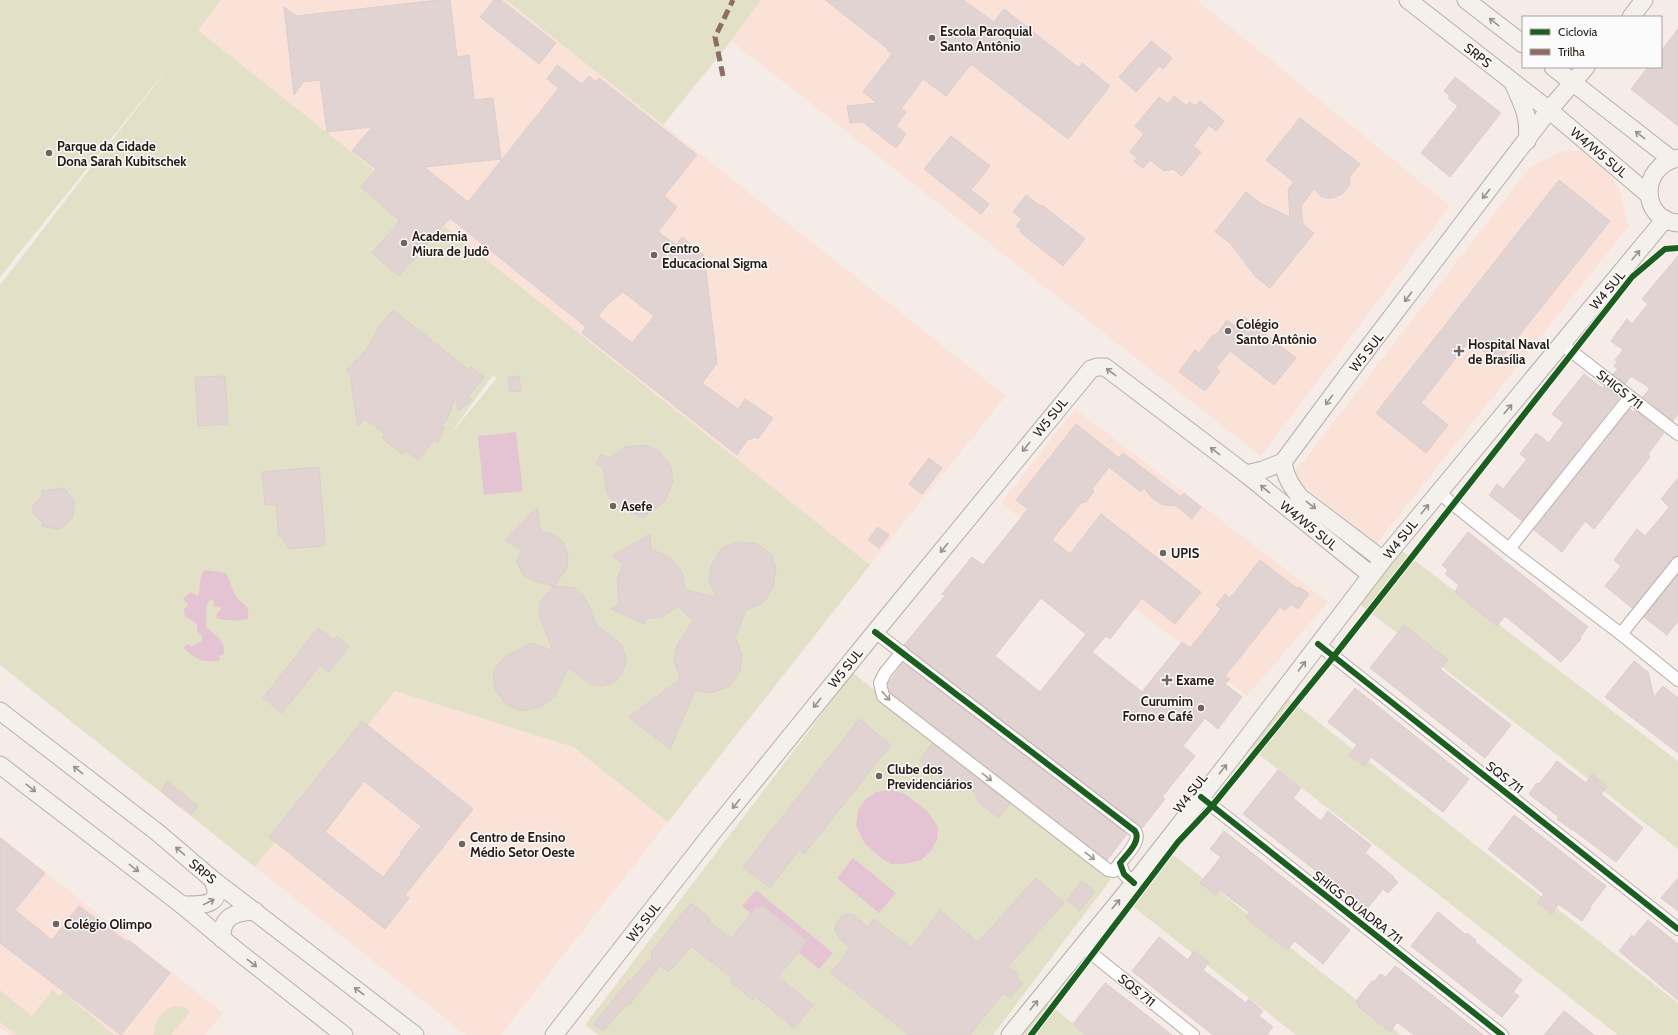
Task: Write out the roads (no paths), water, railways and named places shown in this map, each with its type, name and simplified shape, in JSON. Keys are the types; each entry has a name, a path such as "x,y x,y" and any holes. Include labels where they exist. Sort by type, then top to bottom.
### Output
{"main road":[{"name":"SRPS","path":"1408,0 1549,110"},
{"path":"1466,0 1522,43"},
{"path":"1631,16 1644,0"},
{"path":"1554,68 1674,159 1661,165 1654,173 1649,184 1649,195 1657,213 1672,221"},
{"name":"W5 SUL","path":"1284,462 1352,369 1527,141 1549,110 1585,68"},
{"path":"1512,82 1526,110 1528,132 1527,141"},
{"name":"W4/W5 SUL","path":"1549,110 1649,195"},
{"name":"W4 SUL","path":"1010,1035 1134,883 1371,575 1438,492 1562,344 1672,221"},
{"name":"W5 SUL","path":"554,1035 708,839 875,632 1091,369 1105,367 1246,474"},
{"path":"1246,474 1263,470 1284,462"},
{"name":"W4/W5 SUL","path":"1284,462 1285,475 1291,486 1300,497 1383,560"},
{"name":"W4/W5 SUL","path":"1246,474 1371,575"},
{"name":"SRPS","path":"0,711 157,832 212,879 390,1015 403,1035"},
{"path":"0,764 182,905 222,939 344,1035"},
{"path":"182,905 204,904 213,901 217,891 212,879"},
{"path":"222,939 222,930 227,919 244,911 255,911"},
{"path":"390,1015 415,1035"}],"street":[{"name":"SHIGS 711","path":"1562,344 1678,434"},
{"path":"1509,549 1630,397"},
{"path":"1438,492 1509,549 1677,678"},
{"path":"1621,634 1678,563"},
{"path":"875,632 902,652 1135,831 1137,834 1137,840 1114,871 1108,870 883,696 880,683 885,673 902,652"},
{"name":"SQS 711","path":"1318,644 1678,929"},
{"name":"SHIGS QUADRA 711","path":"1201,797 1502,1035"},
{"path":"1120,863 1124,874 1134,883"},
{"name":"SQS 711","path":"1082,945 1193,1035"}],"place":[{"name":"Escola Paroquial Santo Antônio","path":"932,38"},
{"name":"Parque da Cidade Dona Sarah Kubitschek","path":"49,153"},
{"name":"Academia Miura de Judô","path":"404,243"},
{"name":"Centro Educacional Sigma","path":"654,255"},
{"name":"Colégio Santo Antônio","path":"1228,331"},
{"name":"Hospital Naval de Brasília","path":"1459,351"},
{"name":"Asefe","path":"613,506"},
{"name":"UPIS","path":"1163,553"},
{"name":"Exame","path":"1167,680"},
{"name":"Curumim Forno e Café","path":"1201,708"},
{"name":"Clube dos Previdenciários","path":"879,776"},
{"name":"Centro de Ensino Médio Setor Oeste","path":"462,844"},
{"name":"Colégio Olimpo","path":"56,924"}]}
